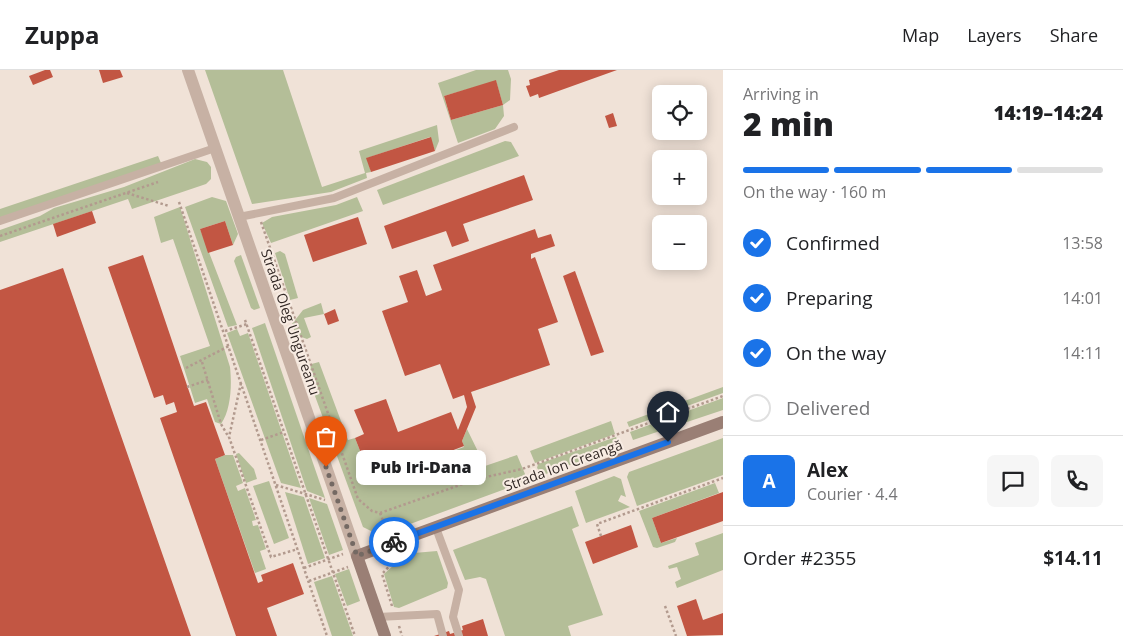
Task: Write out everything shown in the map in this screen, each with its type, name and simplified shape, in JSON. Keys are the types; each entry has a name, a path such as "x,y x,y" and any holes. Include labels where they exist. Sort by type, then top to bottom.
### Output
{"street":[{"name":"Strada Oleg Ungureanu","path":"188,70 385,636"},
{"name":"Strada Ion Creangă","path":"357,556 723,422"}],"lane":[{"path":"239,217 334,198 514,127"},
{"path":"0,222 215,148"},
{"path":"436,528 459,590 453,617 459,636"},
{"path":"378,617 437,614 444,636"}],"path":[{"path":"0,236 158,182"},
{"path":"104,186 169,206"},
{"path":"179,202 242,381 327,636"},
{"path":"258,213 358,499 372,511 380,513 477,479 522,469 723,396"},
{"path":"245,320 355,636"},
{"path":"224,331 247,324"},
{"path":"186,368 202,362 230,346"},
{"path":"202,362 221,424 229,437 271,557 298,550"},
{"path":"187,387 208,380"},
{"path":"229,437 242,381"},
{"path":"261,440 284,432"},
{"path":"601,536 596,524 723,478"},
{"path":"276,485 339,504"},
{"path":"380,513 386,528"},
{"path":"304,568 328,559 357,556"},
{"path":"309,581 333,572 357,556"},
{"path":"398,557 382,574 402,636"},
{"path":"665,606 676,636"}],"green space":[{"path":"205,70 283,70 322,187 365,173 359,151 437,125 439,141 435,151 430,137 367,158 371,172 366,173 367,178 331,192 252,204"},
{"path":"476,70 508,70 511,79 510,100 503,105 504,116 495,129 458,143 438,83","holes":["496,81 503,105 451,120 444,96"]},
{"path":"505,141 511,142 519,156 383,205 377,190"},
{"path":"158,156 161,163 0,218 0,209"},
{"path":"195,159 207,162 211,167 211,179 206,184 132,209 128,199 0,242 0,230 40,216 54,208 124,187"},
{"path":"212,197 226,201 238,234 233,245 225,221 200,229 237,325 228,327 185,207"},
{"path":"357,197 363,211 271,243 262,223 272,217 336,205"},
{"path":"180,207 230,367 230,397 227,412 221,424 215,422 207,399 195,403 180,356 210,346 173,239 161,243 154,217"},
{"path":"280,251 285,254 298,298 290,300 275,253"},
{"path":"241,255 260,308 254,310 251,308 234,261 236,257"},
{"path":"321,303 324,314 304,318 311,337 307,339 296,335 292,324 303,310"},
{"path":"265,323 325,498 307,491 252,328"},
{"path":"237,329 240,336 248,333 301,488 281,483 227,333"},
{"path":"319,362 348,440 355,438 372,481 464,447 462,441 467,429 485,466 517,455 525,474 524,482 383,534 363,527 304,366"},
{"path":"723,387 723,393 629,427 627,422"},
{"path":"723,398 723,410 633,440 630,432"},
{"path":"611,421 615,434 535,463 530,451"},
{"path":"616,437 620,444 618,447 543,475 537,468 538,464"},
{"path":"723,438 723,475 637,506 627,477 629,472"},
{"path":"239,453 254,469 257,479 246,483 236,454"},
{"path":"225,455 233,455 243,483 236,486 238,491 245,488 256,520 252,521 253,526 258,525 266,549 260,551 266,569 255,573 215,459"},
{"path":"614,476 621,479 626,497 621,495 618,501 630,507 586,523 575,491"},
{"path":"269,481 289,538 274,544 253,486"},
{"path":"715,483 719,493 652,518 661,543 677,538 675,542 657,548 653,547 639,511"},
{"path":"285,492 304,497 325,558 308,564"},
{"path":"309,498 327,504 343,550 329,555"},
{"path":"572,506 579,526 572,529 603,615 568,626 571,636 505,636 486,579 480,577 465,580 453,550"},
{"path":"723,533 723,570 677,588 675,582 681,579 677,567 669,569 668,566 699,555 695,543"},
{"path":"437,551 448,583 447,588 399,608 394,607 384,574 398,559 414,553"},
{"path":"349,569 360,601 347,606 335,574"},
{"path":"332,576 353,636 332,636 314,582"}],"building":[{"path":"50,70 53,77 33,85 29,76"},
{"path":"99,70 120,70 123,77 103,83"},
{"path":"559,70 617,70 539,98 538,94 530,97 526,86 530,85 529,80"},
{"path":"496,80 503,105 451,120 444,96"},
{"path":"613,113 617,126 609,128 605,116"},
{"path":"431,137 435,151 371,172 366,158"},
{"path":"524,175 533,200 463,224 469,241 452,247 446,231 392,249 384,226"},
{"path":"92,211 96,223 57,237 53,224"},
{"path":"358,217 367,244 313,262 304,235"},
{"path":"225,221 233,245 208,253 200,229"},
{"path":"535,229 538,238 551,234 555,246 531,254 531,259 535,257 558,322 538,329 550,365 471,392 476,407 462,441 464,446 372,481 355,438 364,434 354,410 386,399 398,432 451,412 458,430 467,407 464,395 453,399 440,364 405,376 382,311 408,302 399,276 417,270 426,296 442,290 433,265"},
{"path":"143,255 194,406 206,402 225,455 215,459 258,583 263,581 261,575 293,563 304,594 267,608 277,636 236,636 160,418 177,412 174,402 166,405 163,395 154,398 108,267"},
{"path":"63,268 191,636 0,636 0,290"},
{"path":"575,271 604,352 591,356 563,276"},
{"path":"335,309 339,321 328,325 324,314"},
{"path":"723,492 723,521 661,543 652,518"},
{"path":"631,525 638,547 593,564 585,542"},
{"path":"696,599 703,620 723,613 723,635 687,636 677,606"},
{"path":"483,619 488,636 434,636 449,631 450,634 463,630 462,626"}],"way so far":[{"path":"326,467 357,556 394,542"}],"place":[{"name":"Pub Iri-Dana","path":"326,467"}],"route":[{"path":"394,542 668,442"}]}
